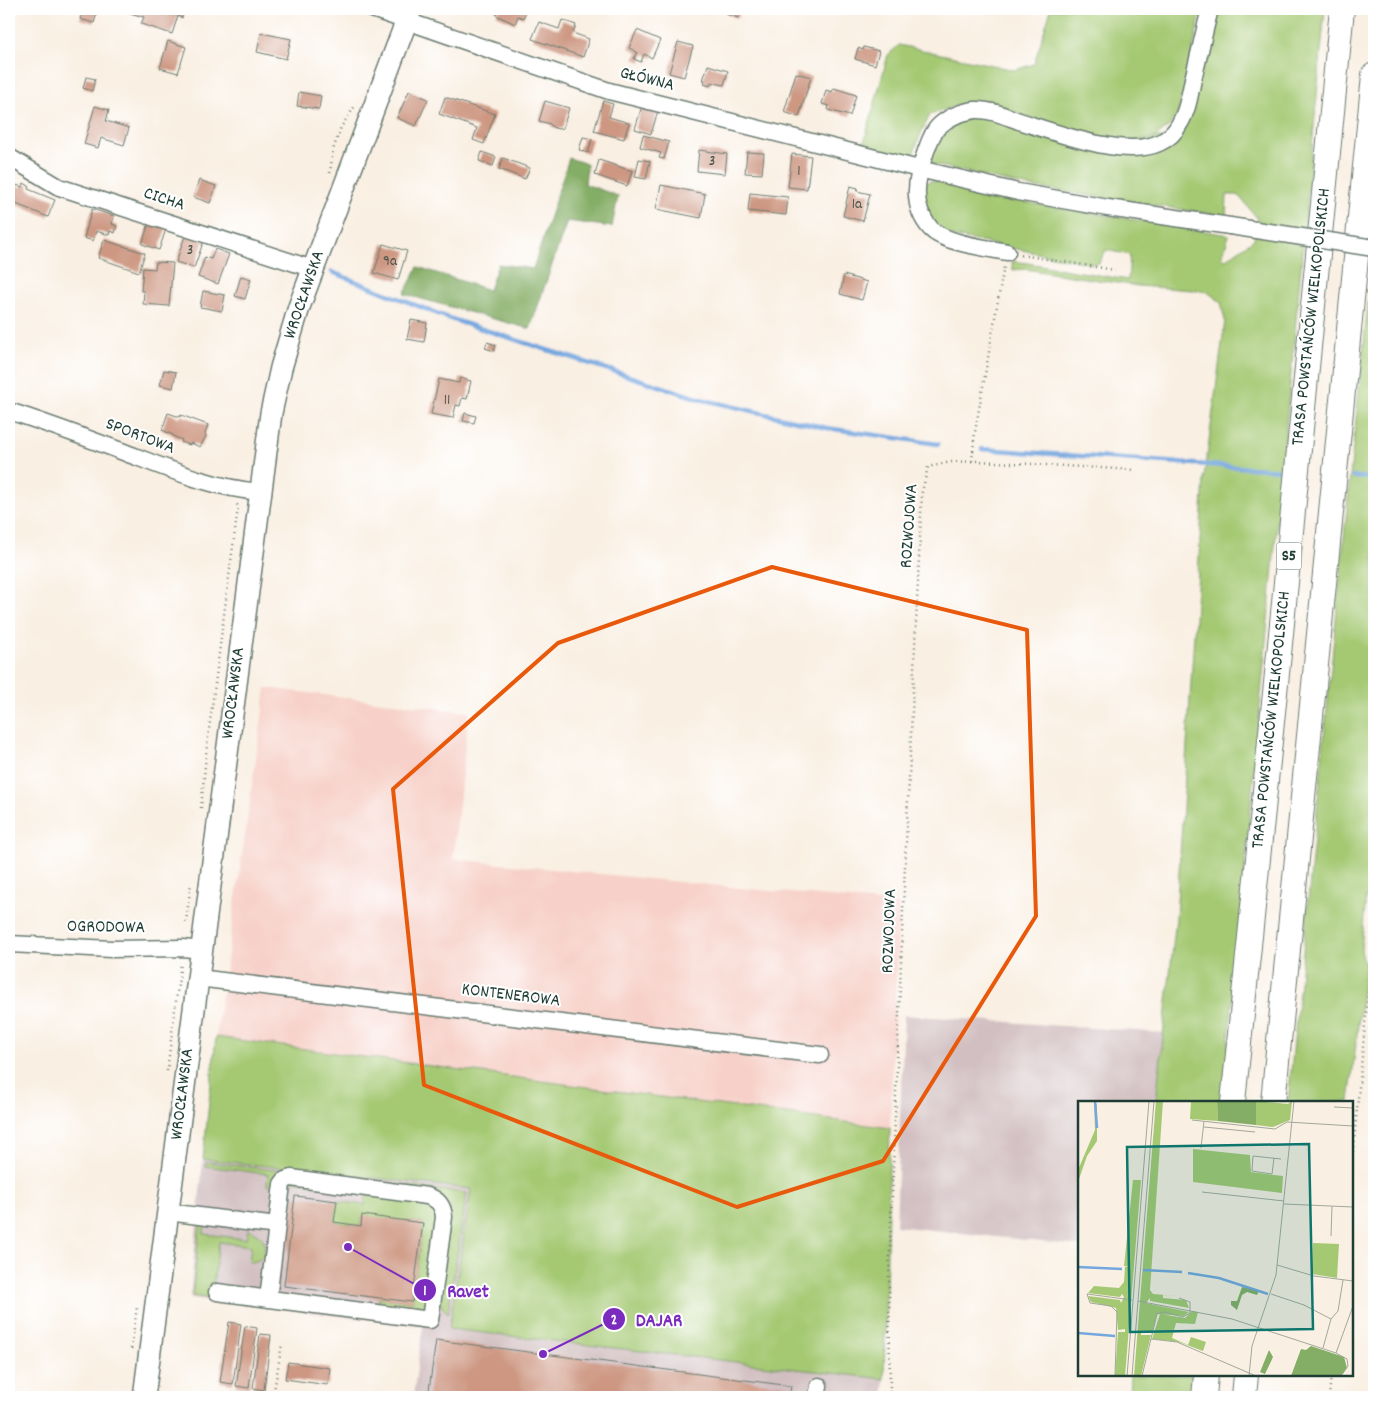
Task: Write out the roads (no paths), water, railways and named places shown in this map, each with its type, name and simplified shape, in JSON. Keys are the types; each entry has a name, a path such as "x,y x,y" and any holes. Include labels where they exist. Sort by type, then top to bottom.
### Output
{"highway":[{"name":"TRASA POWSTAŃCÓW WIELKOPOLSKICH","path":"1234,1101 1342,9"},
{"name":"S5","path":"1273,1101 1374,75"},
{"path":"1204,1397 1206,1376"},
{"path":"1244,1397 1246,1376"}],"main road":[{"name":"WROCŁAWSKA","path":"144,1397 271,414 281,368 299,307 409,15"}],"street":[{"name":"GŁÓWNA","path":"372,9 409,15 610,91 919,169 1018,192 1108,208 1374,248"},
{"path":"1007,252 955,241 942,236 932,230 920,210 916,192 919,169 936,128 951,116 976,110 993,112 1076,139 1125,148 1146,148 1160,143 1173,133 1181,122 1190,95 1210,9"},
{"name":"CICHA","path":"9,158 60,187 313,269"},
{"name":"SPORTOWA","path":"9,410 198,479 236,490 260,492"},
{"name":"OGRODOWA","path":"9,944 112,950 183,948 202,950"},
{"name":"KONTENEROWA","path":"198,978 820,1054"},
{"path":"217,1292 268,1299 430,1320 444,1217 440,1203 434,1198 427,1196 291,1178 286,1180 282,1184 268,1299"},
{"path":"168,1212 277,1226"}],"waterway":[{"path":"332,272 451,319 700,399 827,428 938,444"},
{"path":"982,449 1280,470"},
{"path":"1353,477 1374,478"}],"place":[{"name":"Ravet","path":"348,1247"},
{"name":"DAJAR","path":"543,1354"}]}
